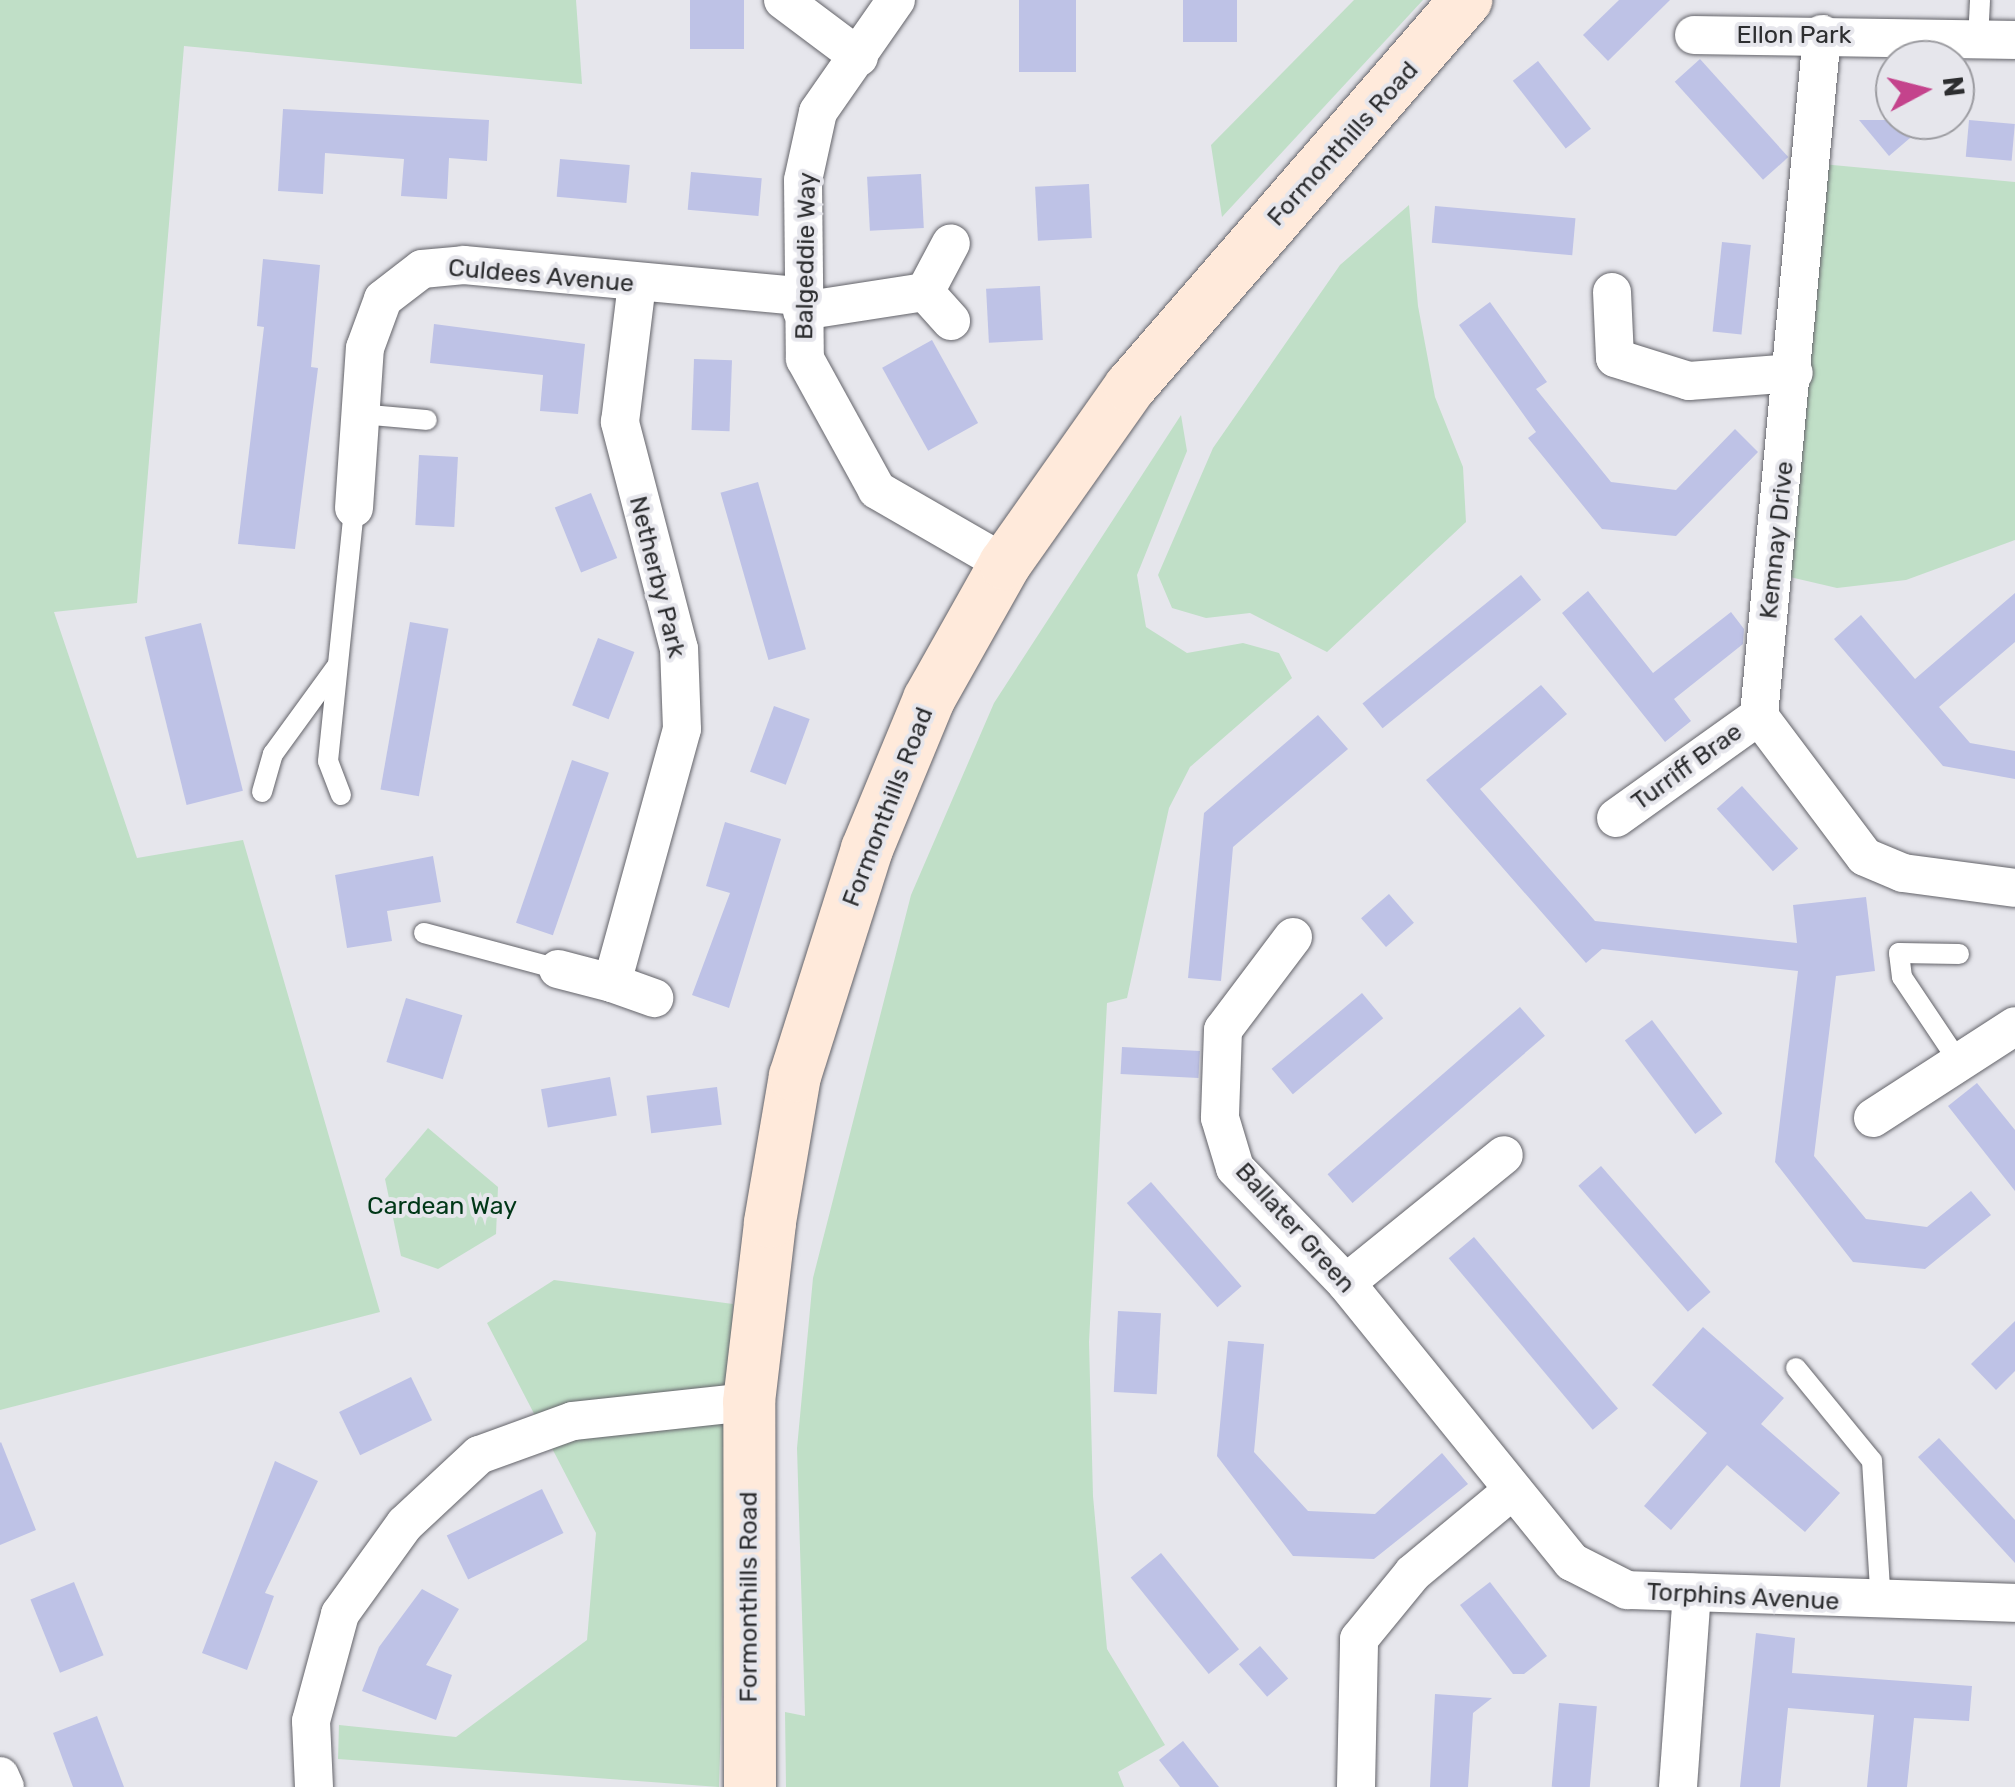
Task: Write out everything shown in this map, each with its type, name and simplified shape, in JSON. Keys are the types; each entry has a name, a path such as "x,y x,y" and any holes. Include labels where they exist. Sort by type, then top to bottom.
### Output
{"street":[{"path":"783,0 859,56"},
{"name":"Balgeddie Way","path":"896,0 818,112 802,180 804,359 877,490 1005,564"},
{"name":"Formonthills Road","path":"750,1787 750,1402 795,1076 874,833 929,699 1005,564 1130,387 1466,0"},
{"name":"Ellon Park","path":"1694,34 1996,40"},
{"name":"Kemnay Drive","path":"1758,716 1794,374 1822,34"},
{"path":"950,243 926,292 951,320"},
{"name":"Culdees Avenue","path":"354,508 364,348 383,299 422,269 464,265 801,303 926,292"},
{"name":"Netherby Park","path":"612,982 682,728 679,649 620,422 637,284"},
{"path":"1612,292 1615,358 1689,381 1794,374"},
{"path":"1758,716 1865,856 1903,874 2015,888"},
{"name":"Turriff Brae","path":"1616,818 1758,716"},
{"name":"Ballater Green","path":"1293,936 1223,1030 1220,1118 1235,1168 1346,1283 1508,1494"},
{"path":"558,969 612,982 654,998"},
{"path":"1872,1118 2015,1026"},
{"path":"1346,1283 1504,1155"},
{"path":"314,1787 311,1721 340,1614 405,1524 479,1456 573,1421 750,1402"},
{"path":"1356,1787 1359,1638 1413,1574 1508,1494"},
{"name":"Torphins Avenue","path":"1508,1494 1572,1562 1627,1590 1880,1604 2015,1603"},
{"path":"1678,1787 1692,1593"},
{"path":"0,1776 5,1787"}],"lane":[{"path":"1980,0 1996,40"},
{"path":"360,414 428,420"},
{"path":"342,795 328,761 354,508"},
{"path":"262,792 273,754 338,665"},
{"path":"424,933 558,969"},
{"path":"1959,954 1899,953 1902,977 1959,1062"},
{"path":"1796,1368 1872,1462 1880,1604"}],"green space":[{"path":"0,0 576,0 582,84 184,46 137,603 54,612 137,858 243,840 380,1312 0,1410"},
{"path":"1354,0 1423,0 1222,217 1211,145"},
{"path":"1811,163 2015,182 2015,540 1906,580 1837,588 1773,573"},
{"path":"1409,205 1418,306 1435,397 1463,467 1466,522 1327,652 1250,613 1206,618 1172,608 1158,575 1213,448 1340,265"},
{"path":"1181,415 1187,451 1137,575 1146,627 1187,653 1243,643 1279,653 1292,678 1190,767 1169,808 1127,998 1107,1003 1089,1342 1093,1496 1107,1649 1165,1745 1118,1772 1124,1787 786,1787 785,1712 805,1716 797,1448 813,1278 911,895 994,703"},
{"name":"Cardean Way","path":"428,1128 498,1187 496,1234 438,1269 401,1256 385,1179"},
{"path":"554,1280 733,1304 719,1787 338,1759 339,1725 456,1737 587,1640 596,1533 487,1323"}],"building":[{"path":"690,0 744,0 744,49 690,49"},
{"path":"1019,0 1076,0 1076,72 1019,72"},
{"path":"1183,0 1237,0 1237,42 1183,42"},
{"path":"1619,0 1670,0 1608,61 1583,35"},
{"path":"1700,59 1788,157 1763,180 1675,82"},
{"path":"1538,61 1591,129 1566,148 1513,81"},
{"path":"283,109 489,120 487,161 449,158 447,199 401,196 404,159 325,153 323,194 278,191"},
{"path":"1859,120 1875,120 1875,139"},
{"path":"1975,121 2015,124 2012,161 1966,157 1967,140 1975,140"},
{"path":"1876,140 1908,140 1889,156"},
{"path":"560,159 630,165 626,203 557,197"},
{"path":"691,172 762,178 758,216 688,210"},
{"path":"921,174 924,228 870,231 867,177"},
{"path":"1089,184 1092,238 1038,241 1035,187"},
{"path":"1435,206 1575,218 1572,255 1432,243"},
{"path":"1722,242 1751,245 1741,335 1713,332"},
{"path":"263,259 320,265 311,367 318,368 295,549 238,544 264,327 257,326"},
{"path":"1040,286 1043,340 989,343 986,289"},
{"path":"1490,302 1547,382 1536,389 1611,482 1676,490 1735,429 1758,452 1676,536 1602,529 1528,438 1536,432 1459,325"},
{"path":"434,324 585,344 578,414 540,411 543,375 430,363"},
{"path":"932,340 978,423 928,451 882,368"},
{"path":"694,359 732,360 729,431 692,430"},
{"path":"419,455 458,457 454,527 415,525"},
{"path":"758,482 806,649 768,660 721,493"},
{"path":"591,493 617,558 581,573 555,508"},
{"path":"1521,575 1541,600 1383,728 1362,703"},
{"path":"1588,591 1653,673 1731,612 1744,629 1743,644 1674,699 1691,721 1665,742 1562,613"},
{"path":"2015,593 2015,642 1939,707 1970,743 2015,751 2015,779 1943,766 1834,639 1861,615 1915,679"},
{"path":"410,622 448,629 419,796 380,789"},
{"path":"201,623 243,791 187,805 145,637"},
{"path":"598,638 634,652 609,719 572,705"},
{"path":"1541,685 1567,714 1480,789 1595,921 1797,943 1793,905 1866,897 1875,971 1836,976 1814,1156 1866,1219 1927,1227 1971,1191 1991,1215 1925,1269 1853,1262 1775,1162 1798,971 1602,949 1586,963 1426,780"},
{"path":"774,706 810,719 786,785 750,772"},
{"path":"1318,715 1348,749 1233,847 1221,981 1188,978 1204,813"},
{"path":"572,760 609,773 553,935 516,923"},
{"path":"1742,786 1798,848 1773,871 1717,809"},
{"path":"725,822 781,839 729,1008 692,995 730,893 706,886"},
{"path":"433,856 441,902 387,911 392,941 347,948 335,875"},
{"path":"1389,894 1414,923 1386,947 1361,918"},
{"path":"1362,993 1383,1018 1293,1094 1272,1069"},
{"path":"406,998 462,1015 443,1079 386,1062"},
{"path":"1520,1007 1545,1036 1352,1203 1328,1174"},
{"path":"1652,1020 1722,1113 1695,1134 1625,1040"},
{"path":"1122,1047 1200,1051 1198,1078 1121,1074"},
{"path":"610,1077 617,1115 548,1128 541,1089"},
{"path":"1977,1083 2015,1130 2015,1191 1948,1106"},
{"path":"717,1087 722,1125 651,1133 647,1096"},
{"path":"1601,1166 1711,1292 1688,1312 1578,1186"},
{"path":"1151,1182 1242,1286 1217,1307 1127,1203"},
{"path":"1474,1237 1618,1409 1593,1430 1449,1258"},
{"path":"1118,1311 1161,1313 1157,1394 1114,1392"},
{"path":"2015,1321 2015,1371 1996,1390 1971,1364"},
{"path":"1703,1327 1784,1398 1761,1424 1840,1493 1805,1532 1727,1465 1671,1530 1644,1506 1707,1433 1652,1385"},
{"path":"1228,1341 1264,1344 1254,1452 1308,1511 1375,1514 1442,1453 1468,1484 1374,1559 1293,1556 1217,1456"},
{"path":"411,1377 432,1420 360,1455 339,1412"},
{"path":"1939,1438 2015,1520 2015,1563 1918,1457"},
{"path":"0,1443 36,1530 0,1545"},
{"path":"275,1461 318,1481 265,1593 274,1596 247,1670 202,1653"},
{"path":"542,1489 563,1533 468,1580 447,1535"},
{"path":"1161,1553 1239,1649 1209,1674 1131,1578"},
{"path":"74,1582 104,1655 60,1673 30,1600"},
{"path":"1490,1582 1547,1656 1524,1674 1513,1674 1460,1605"},
{"path":"422,1589 459,1609 426,1665 452,1675 436,1720 362,1691 379,1647"},
{"path":"1756,1633 1795,1638 1792,1673 1972,1686 1969,1721 1914,1718 1907,1787 1867,1787 1874,1715 1788,1708 1780,1787 1740,1787"},
{"path":"1260,1646 1288,1678 1267,1697 1239,1664"},
{"path":"1435,1694 1492,1698 1473,1713 1468,1787 1430,1787"},
{"path":"1559,1703 1597,1706 1590,1787 1552,1787"},
{"path":"97,1716 124,1787 73,1787 53,1733"},
{"path":"1183,1741 1219,1787 1180,1787 1159,1760"}]}
